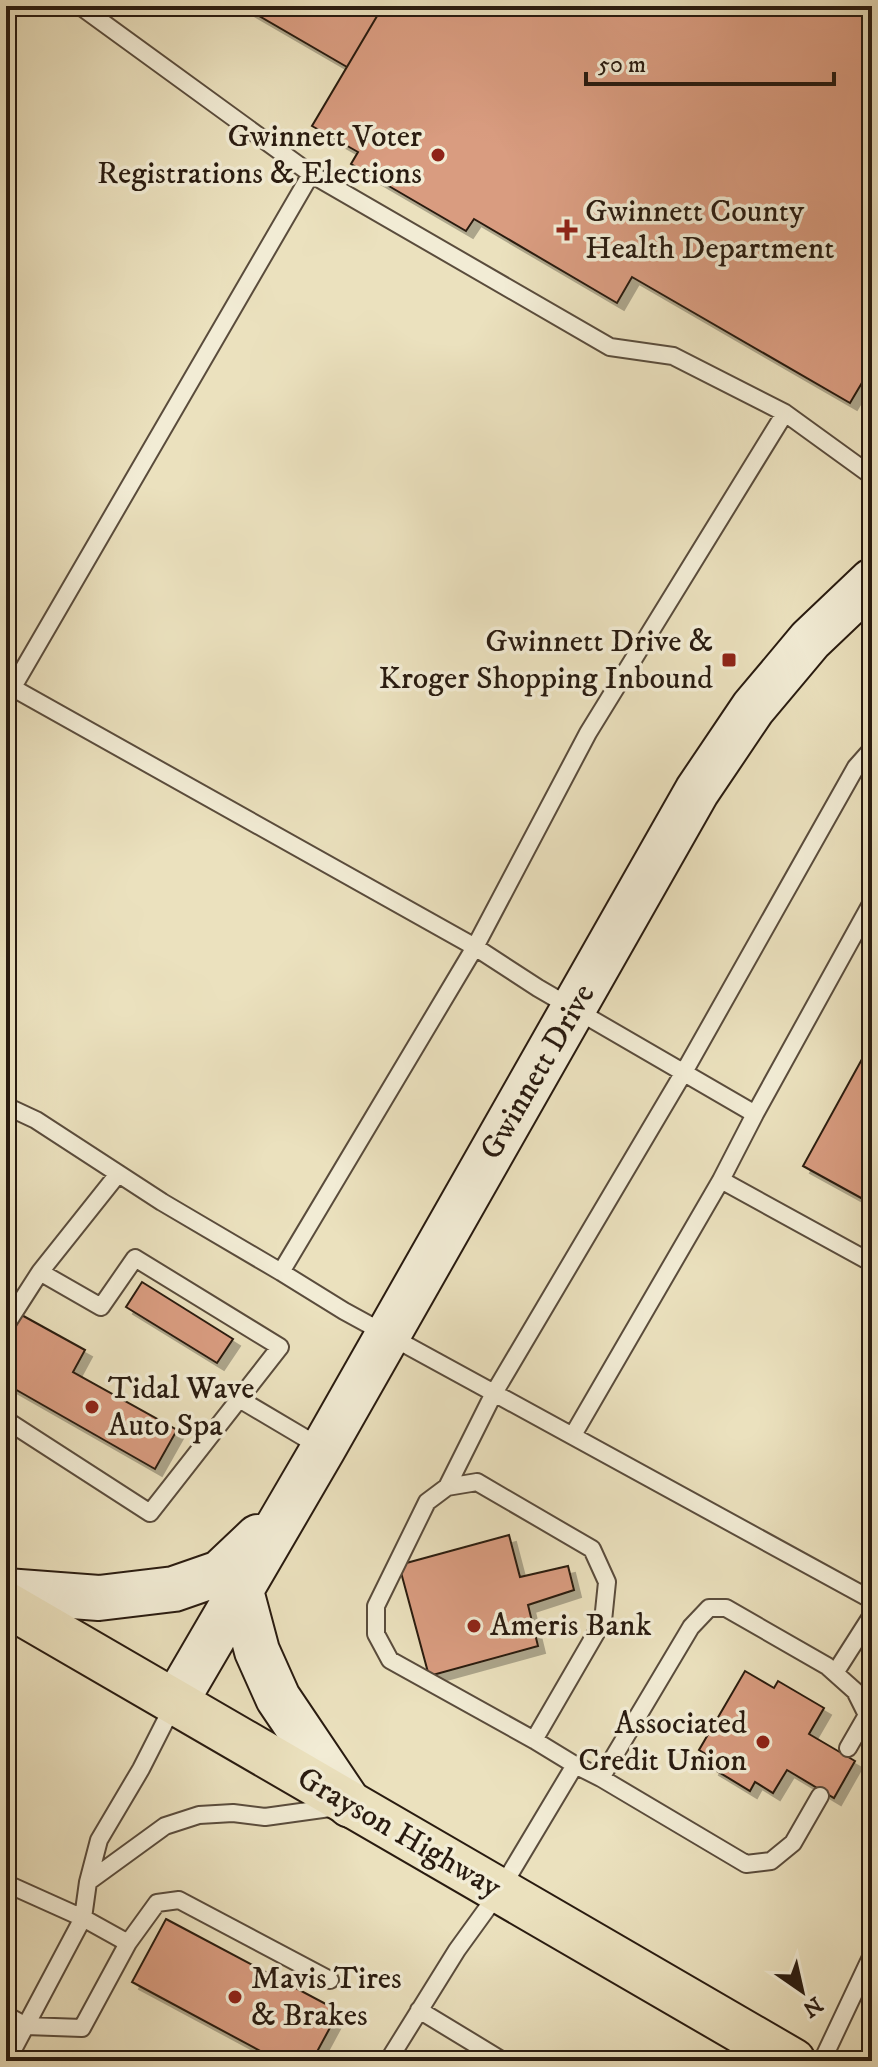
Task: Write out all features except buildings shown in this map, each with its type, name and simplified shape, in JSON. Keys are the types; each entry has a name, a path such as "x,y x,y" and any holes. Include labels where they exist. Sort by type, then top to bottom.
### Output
{"main road":[{"name":"Grayson Highway","path":"6,1604 499,1892 793,2059"}],"street":[{"name":"Gwinnett Drive","path":"176,1701 576,1008 697,791 753,708 810,640 872,581"},
{"path":"6,1591 99,1598 174,1589 220,1573 291,1504"},
{"path":"241,1591 257,1651 278,1698 350,1805"}],"lane":[{"path":"80,6 311,174 610,347 673,356 785,413 872,476"},
{"path":"311,174 9,694 475,947 538,988 755,1114"},
{"path":"281,1272 475,947 588,733 785,413"},
{"path":"820,1796 793,1843 771,1861 746,1864 601,1778 390,1660 376,1634 376,1606 427,1502 447,1487 494,1393 684,1072 856,767 872,749"},
{"path":"573,1435 721,1180 872,902"},
{"path":"6,1106 36,1120 118,1174 388,1334 872,1600"},
{"path":"6,1325 40,1272 118,1174"},
{"path":"721,1180 872,1263"},
{"path":"6,1420 150,1513 280,1347 135,1258 101,1307 40,1272"},
{"path":"241,1400 323,1449"},
{"path":"447,1487 477,1482 592,1549 607,1582 603,1621 534,1740"},
{"path":"601,1778 691,1627 709,1608 726,1608 827,1666 855,1691 867,1715 848,1748"},
{"path":"835,1673 872,1615"},
{"path":"7,2061 83,1918 99,1840 176,1701"},
{"path":"388,2061 457,1950 499,1892 575,1765"},
{"path":"88,1882 165,1826 199,1815 233,1813 265,1817 350,1805"},
{"path":"6,1888 14,1887 83,1918 128,1943"},
{"path":"6,2015 26,2026 82,2028 128,1943 157,1903 179,1900 330,1980"},
{"path":"793,2059 872,1955"},
{"path":"419,2010 503,2061"}],"place":[{"name":"Gwinnett Voter Registrations & Elections","path":"438,155"},
{"name":"Gwinnett County Health Department","path":"567,230"},
{"name":"Gwinnett Drive & Kroger Shopping Inbound","path":"729,660"},
{"name":"Tidal Wave Auto Spa","path":"92,1407"},
{"name":"Ameris Bank","path":"474,1626"},
{"name":"Associated Credit Union","path":"763,1742"},
{"name":"Mavis Tires & Brakes","path":"235,1997"}]}
